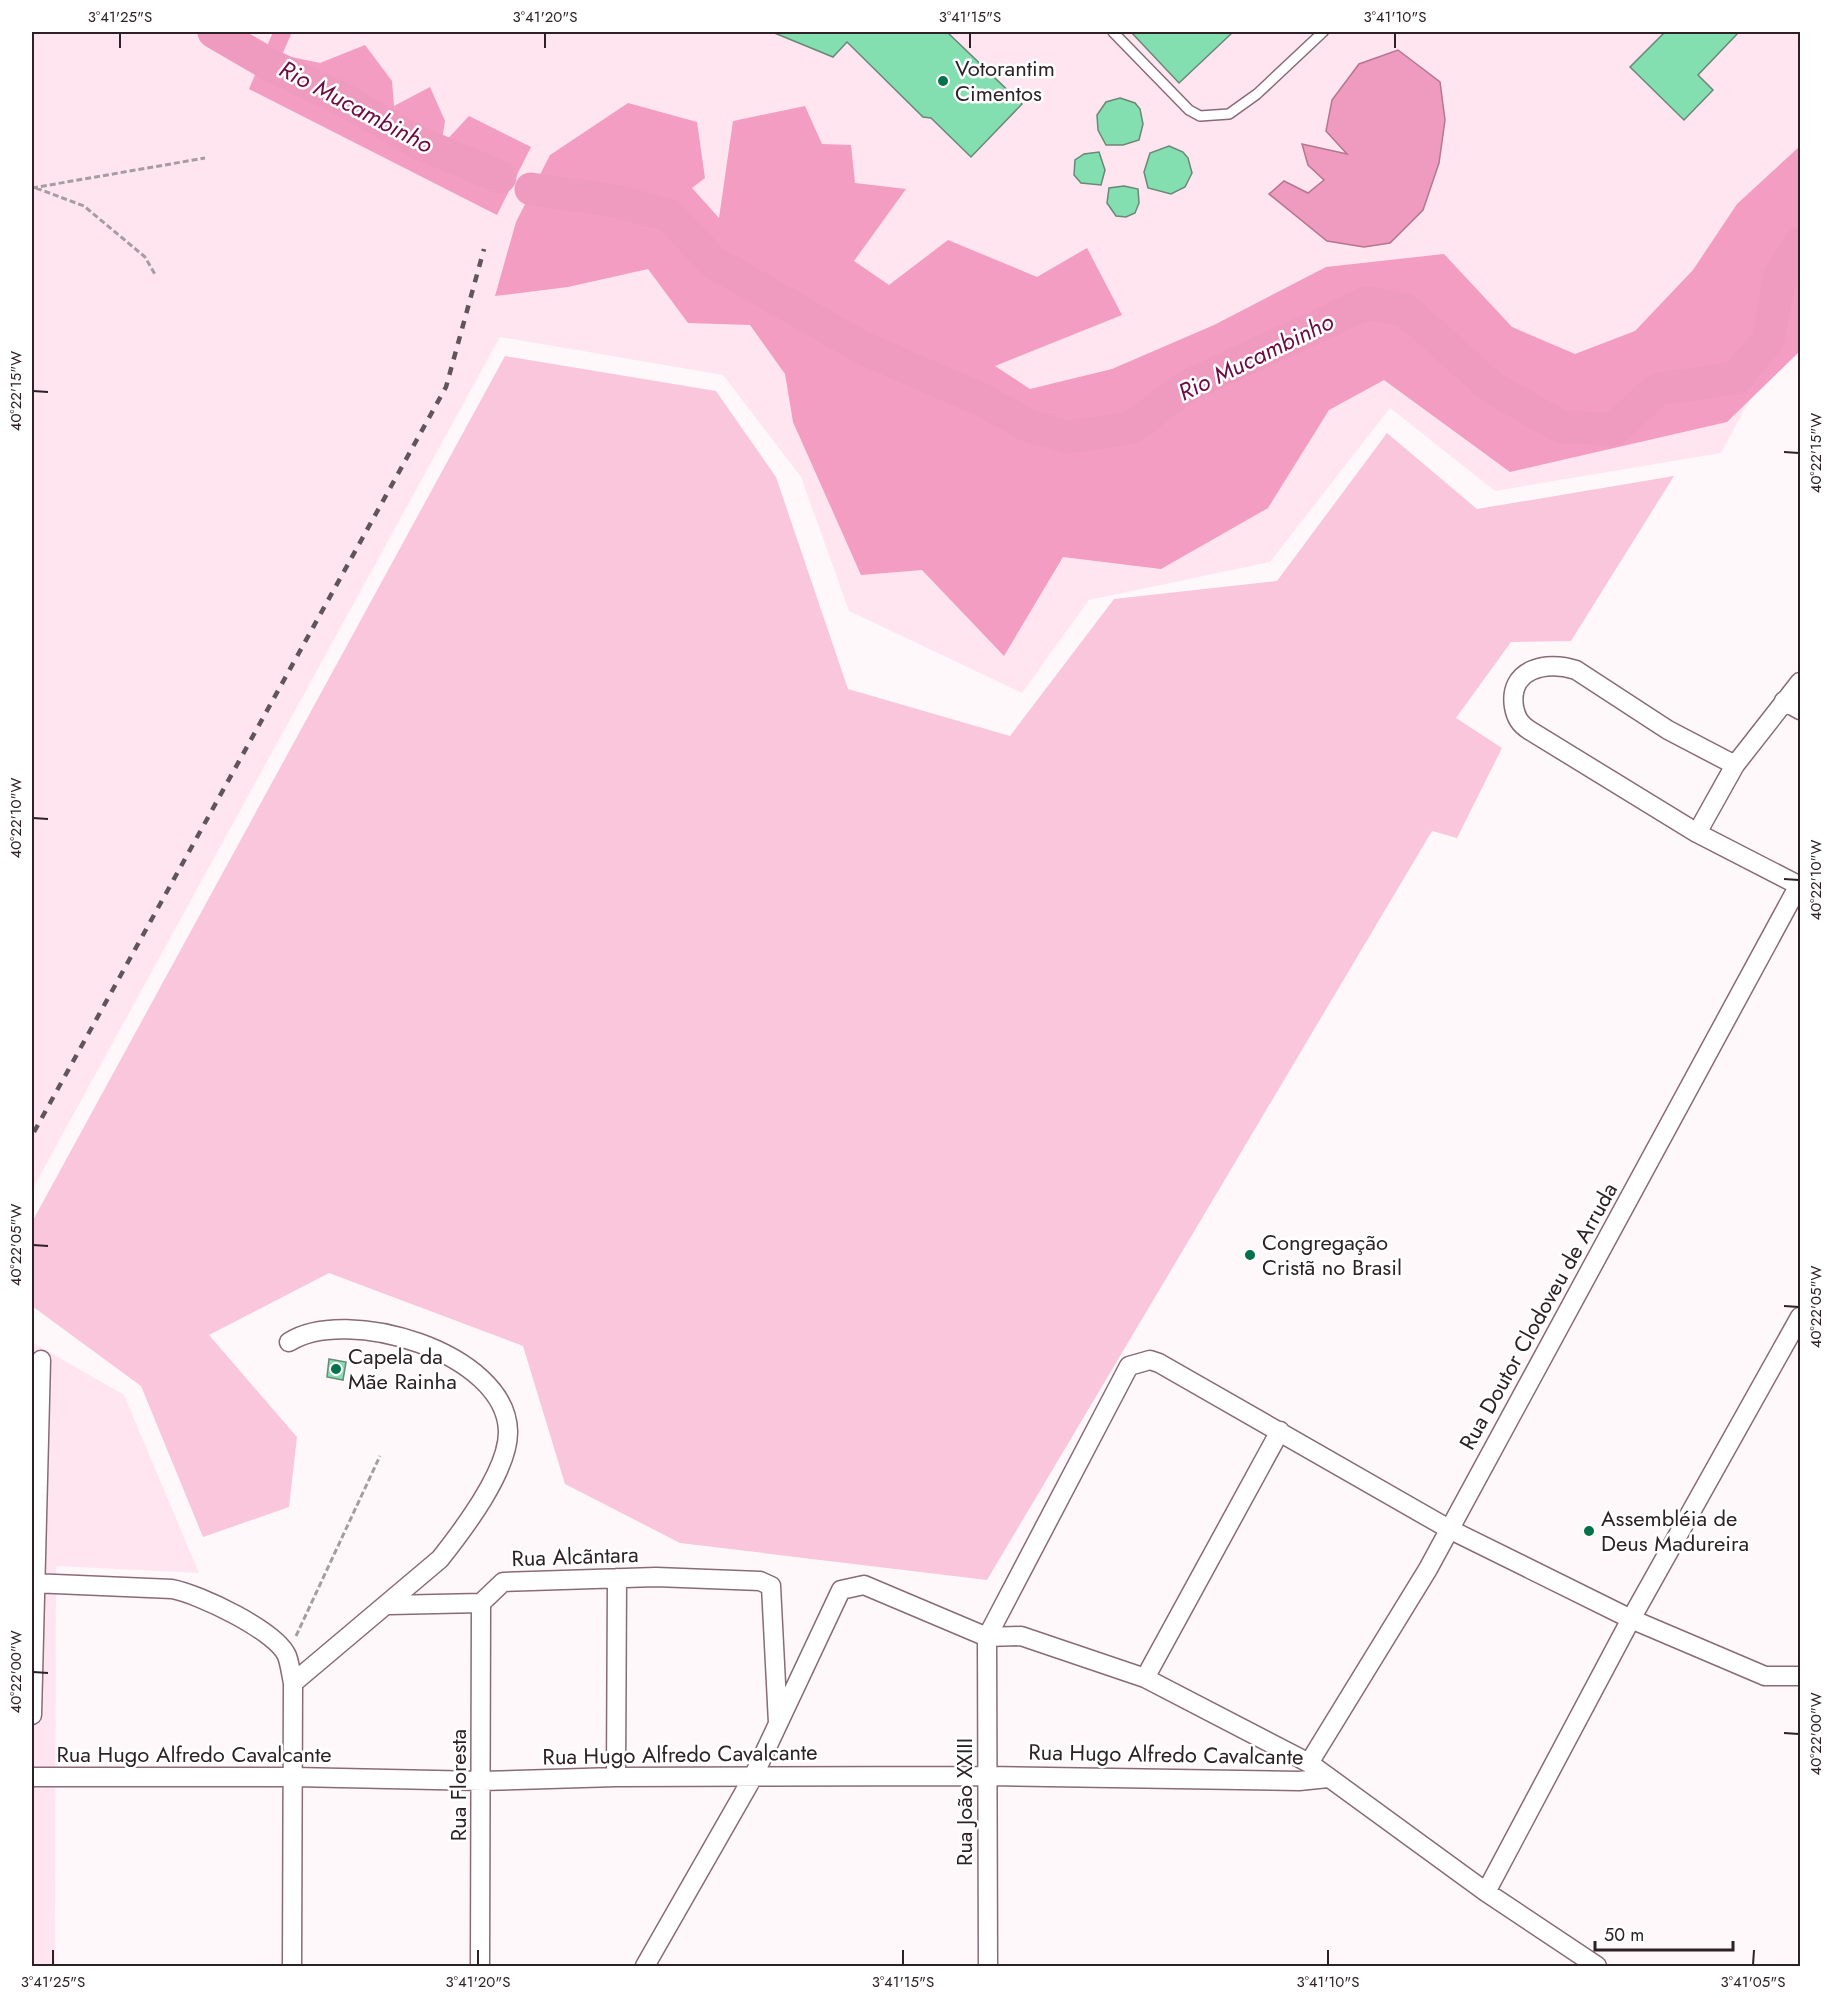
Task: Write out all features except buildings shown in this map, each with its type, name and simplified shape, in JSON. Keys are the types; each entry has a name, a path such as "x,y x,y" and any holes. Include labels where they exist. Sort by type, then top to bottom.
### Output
{"street":[{"path":"1735,765 1668,730 1576,670 1563,665 1547,665 1527,673 1518,681 1512,692 1516,716 1521,724 1697,833 1800,885"},
{"path":"1697,833 1735,765 1800,682"},
{"path":"1784,701 1800,710"},
{"name":"Rua Doutor Clodoveu de Arruda","path":"1309,1763 1428,1569 1800,885"},
{"path":"1486,1892 1631,1619 1800,1317"},
{"path":"289,1342 303,1333 320,1330 377,1333 420,1342 441,1351 475,1374 491,1390 502,1408 508,1429 507,1448 495,1476 458,1537 440,1559 389,1605 293,1683"},
{"path":"32,1715 41,1360"},
{"path":"987,1637 1129,1366 1150,1360 1280,1431 1449,1529 1631,1619 1765,1676 1800,1676"},
{"path":"1145,1678 1280,1431"},
{"path":"616,1777 617,1578"},
{"name":"Rua Alcãntara","path":"481,1604 503,1582 617,1578 760,1581 771,1586 778,1726"},
{"path":"34,1583 172,1589 191,1593 275,1639 287,1655 293,1683 292,1966"},
{"path":"645,1966 753,1778 841,1590 864,1585 987,1637 1022,1636 1145,1678 1309,1763 1486,1892 1597,1966"},
{"path":"389,1605 481,1604"},
{"name":"Rua Floresta","path":"480,1966 481,1604"},
{"name":"Rua João XXIII","path":"987,1637 988,1966"},
{"name":"Rua Hugo Alfredo Cavalcante","path":"32,1777 294,1777 482,1781 616,1777 988,1776 1299,1781 1328,1779"}],"lane":[{"path":"1113,32 1189,110 1200,116 1229,114 1257,94 1323,32"}],"path":[{"path":"33,188 205,158"},
{"path":"33,188 84,206 145,257 156,276"},
{"path":"287,1655 380,1456"}],"shaded area":[{"path":"32,32 1800,32 1800,307 1721,453 1495,491 1390,408 1270,562 1089,600 1022,693 849,611 801,477 723,375 500,337 32,1190"},
{"path":"273,32 292,32 282,55 320,63 365,45 392,81 394,106 430,87 445,121 441,146 469,116 531,147 497,215 249,89"},
{"path":"1398,50 1440,82 1445,120 1439,163 1423,210 1390,243 1364,247 1327,241 1269,194 1284,181 1308,193 1324,180 1308,165 1302,144 1347,154 1326,131 1332,100 1359,64"},
{"path":"628,103 697,122 705,178 692,188 719,218 733,121 805,106 822,144 851,145 855,183 906,189 854,261 889,285 948,240 1037,277 1087,248 1122,315 995,366 1030,389 1112,369 1214,325 1326,267 1444,254 1512,327 1575,354 1635,331 1693,270 1737,204 1800,146 1800,351 1727,422 1510,472 1384,380 1329,410 1268,508 1161,569 1063,557 1004,656 922,570 861,575 793,422 785,374 750,325 688,323 648,269 568,287 495,296 516,222 550,155"},
{"path":"505,356 716,391 776,477 848,689 1010,736 1114,599 1277,581 1387,433 1477,509 1674,476 1571,641 1511,642 1456,718 1502,748 1457,838 1432,831 987,1580 680,1543 565,1484 523,1346 329,1273 209,1335 297,1437 289,1507 203,1537 141,1386 32,1306 32,1222"},
{"path":"32,1342 124,1395 199,1573 56,1566 55,1966 32,1966"}],"waterway":[{"name":"Rio Mucambinho","path":"214,32 274,67 346,101 415,141 500,177"},
{"name":"Rio Mucambinho","path":"531,189 610,200 669,215 713,262 865,349 989,403 1026,425 1068,437 1130,428 1188,386 1367,303 1405,310 1494,389 1562,427 1614,429 1658,389 1736,378 1768,340 1780,275 1800,244"}],"railway":[{"path":"34,1132 446,387 484,249"}],"place":[{"name":"Votorantim Cimentos","path":"943,81"},
{"name":"Congregação Cristã no Brasil","path":"1250,1255"},
{"name":"Capela da Mãe Rainha","path":"336,1369"},
{"name":"Assembléia de Deus Madureira","path":"1589,1531"}]}
